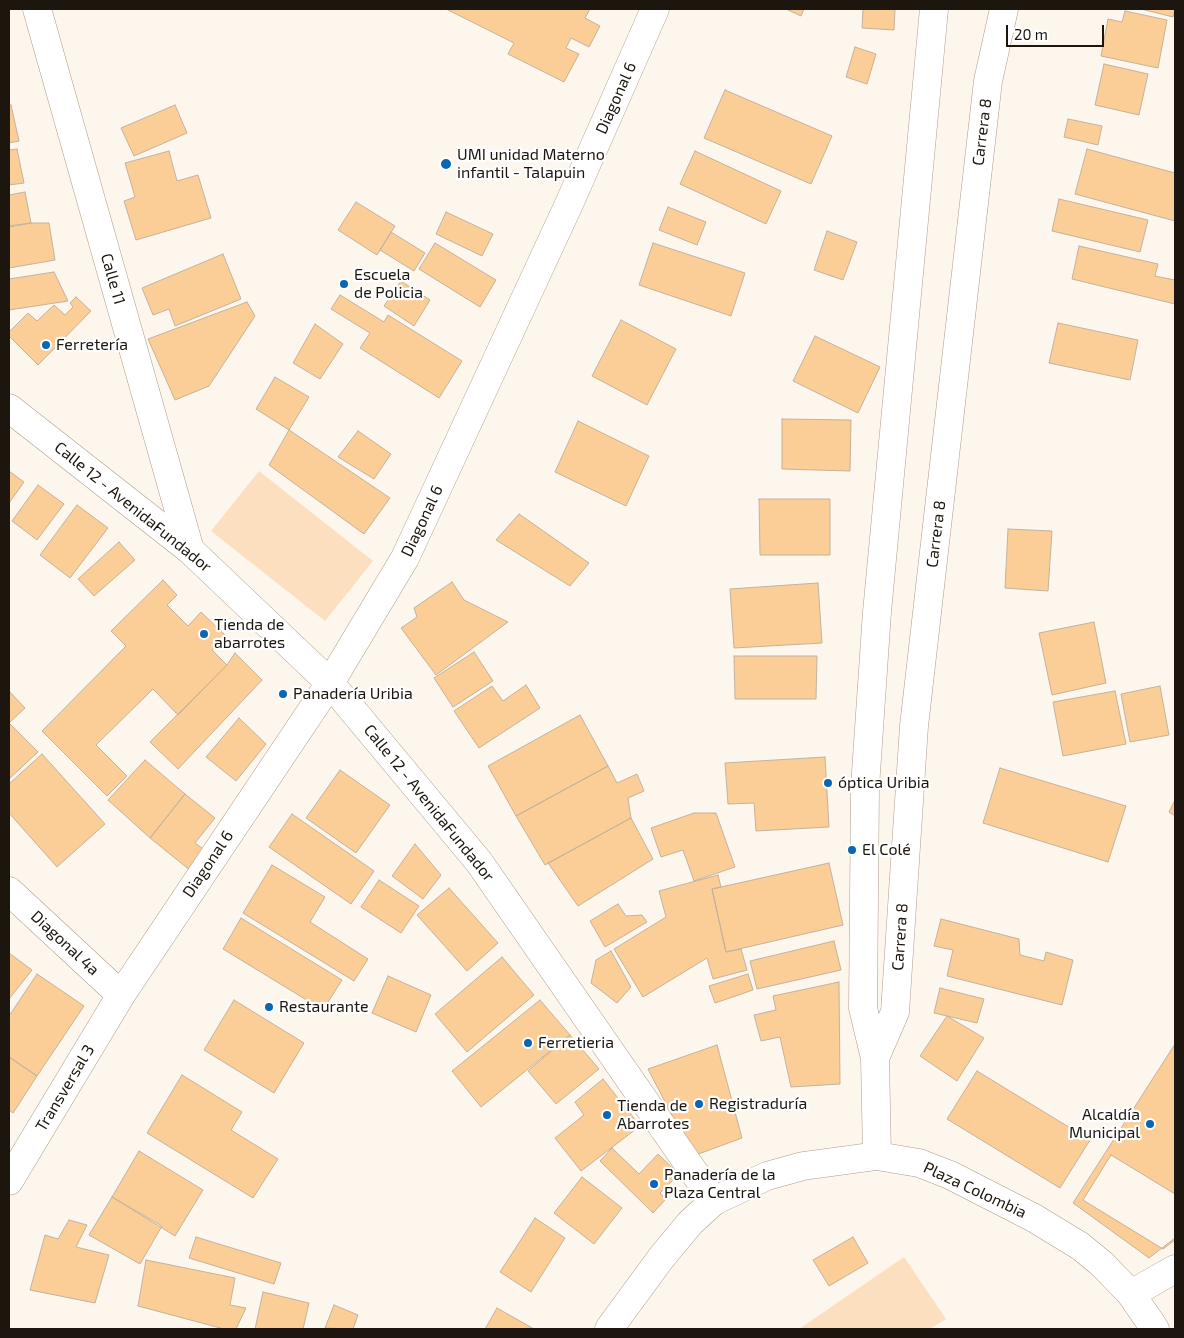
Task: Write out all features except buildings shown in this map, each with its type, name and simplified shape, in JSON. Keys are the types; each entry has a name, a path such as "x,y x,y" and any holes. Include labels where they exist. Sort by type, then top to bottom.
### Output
{"street":[{"name":"Calle 11","path":"37,9 190,550"},
{"name":"Diagonal 6","path":"121,995 330,683 405,558 569,204 655,9"},
{"name":"Carrera 8","path":"877,1156 875,1058 863,1008 866,786 877,612 934,9"},
{"name":"Carrera 8","path":"875,1058 895,1012 914,726 988,81 1004,9"},
{"name":"Calle 12 - AvenidaFundador","path":"9,408 190,550 330,683 479,862 714,1201"},
{"name":"Diagonal 4a","path":"9,891 121,995"},
{"name":"Transversal 3","path":"9,1181 121,995"},
{"name":"Plaza Colombia","path":"609,1329 661,1258 690,1223 714,1201 767,1176 803,1166 877,1156 919,1163 950,1175 1034,1218 1088,1252 1102,1264 1131,1294 1155,1329"},
{"path":"1131,1294 1175,1269"}],"shaded area":[{"path":"259,471 373,561 325,621 211,531"},
{"path":"904,1257 946,1319 930,1329 799,1329"}],"place":[{"name":"UMI unidad Materno infantil - Talapuin","path":"446,164"},
{"name":"Escuela de Policia","path":"344,284"},
{"name":"Ferretería","path":"46,345"},
{"name":"Tienda de abarrotes","path":"204,634"},
{"name":"Panadería Uribia","path":"283,694"},
{"name":"óptica Uribia","path":"828,783"},
{"name":"El Colé","path":"852,850"},
{"name":"Restaurante","path":"269,1007"},
{"name":"Ferretieria","path":"528,1043"},
{"name":"Registraduría","path":"699,1104"},
{"name":"Tienda de Abarrotes","path":"607,1115"},
{"name":"Alcaldía Municipal","path":"1150,1124"},
{"name":"Panadería de la Plaza Central","path":"654,1184"}]}
